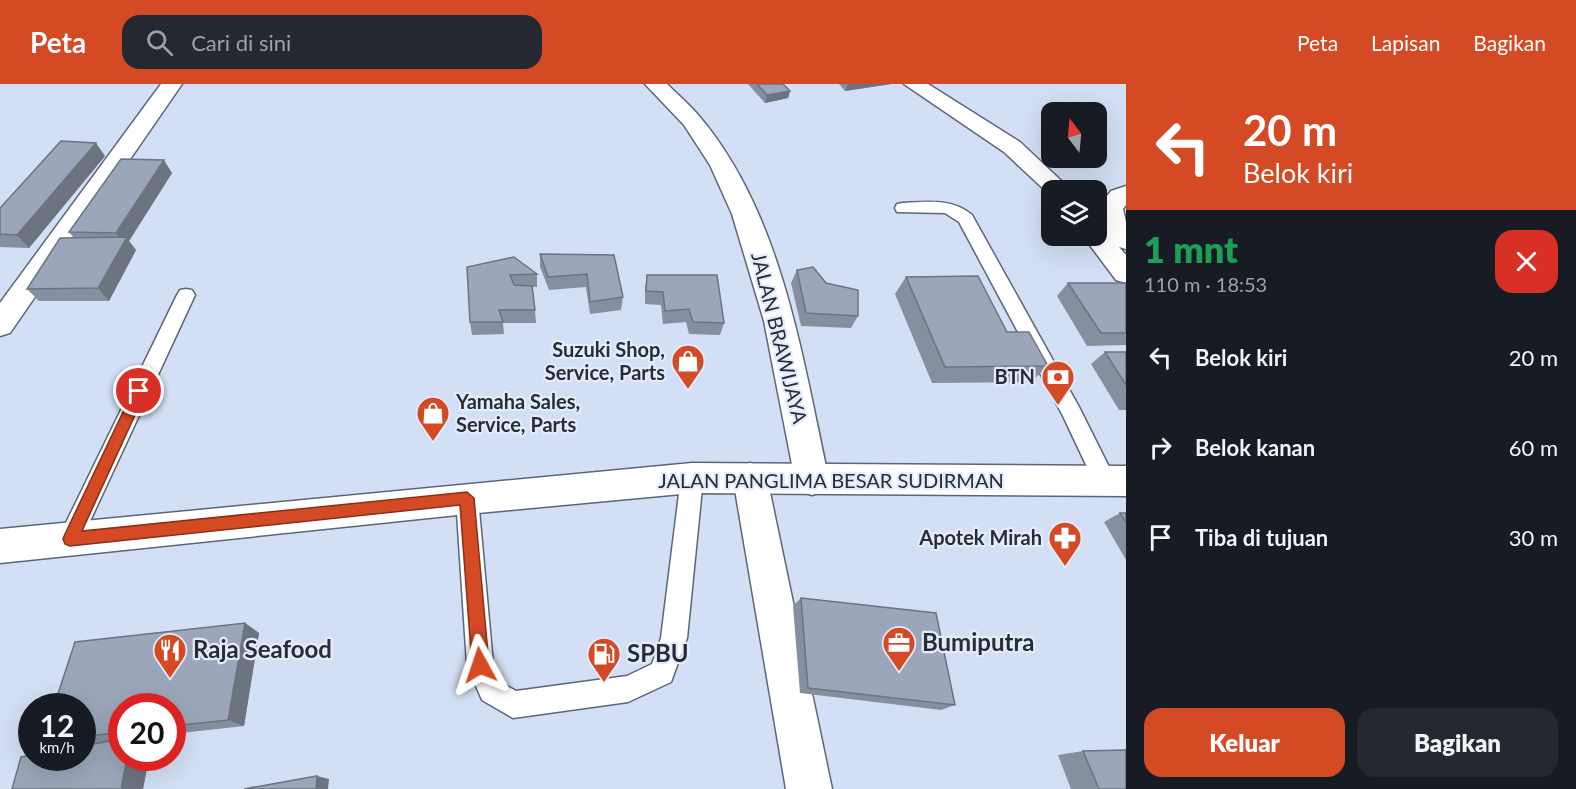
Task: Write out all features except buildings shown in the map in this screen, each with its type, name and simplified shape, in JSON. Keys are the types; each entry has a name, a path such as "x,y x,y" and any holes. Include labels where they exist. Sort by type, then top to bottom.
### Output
{"street":[{"path":"0,325 171,84"},
{"name":"JALAN BRAWIJAYA","path":"655,84 692,120 715,153 738,198 765,268 812,480"},
{"path":"914,84 1012,147 1048,180"},
{"path":"1126,194 1120,196 1110,208 1111,220 1126,240"},
{"path":"1104,246 1126,273"},
{"name":"JALAN PANGLIMA BESAR SUDIRMAN","path":"0,546 467,498 692,478 1115,481"},
{"path":"750,478 809,789"}],"lane":[{"path":"903,208 946,207 959,211 966,219 1072,413 1115,481"},
{"path":"70,539 186,295"},
{"path":"467,498 480,665 491,692 513,705 628,689 662,673 674,638 692,478"}],"place":[{"name":"Suzuki Shop, Service, Parts","path":"688,390"},
{"name":"BTN","path":"1058,406"},
{"name":"Yamaha Sales, Service, Parts","path":"433,442"},
{"name":"Apotek Mirah","path":"1065,567"},
{"name":"Bumiputra","path":"899,672"},
{"name":"Raja Seafood","path":"170,679"},
{"name":"SPBU","path":"604,683"}],"route":[{"path":"139,391 70,539 467,498 480,665"}]}
